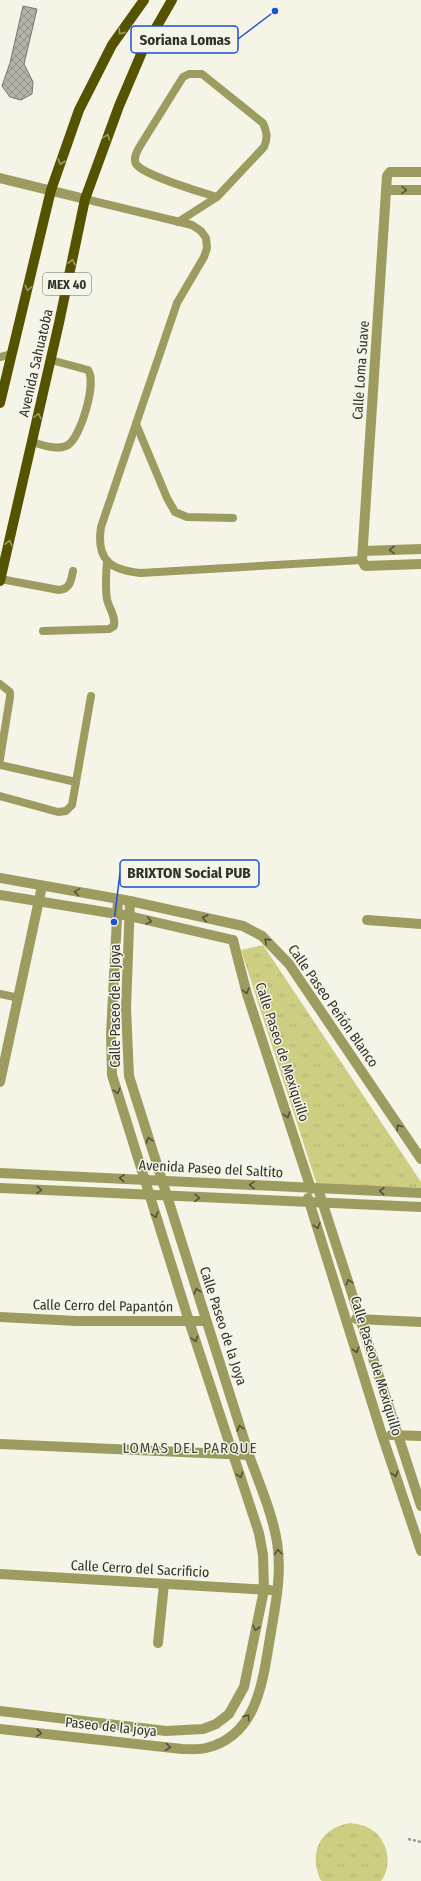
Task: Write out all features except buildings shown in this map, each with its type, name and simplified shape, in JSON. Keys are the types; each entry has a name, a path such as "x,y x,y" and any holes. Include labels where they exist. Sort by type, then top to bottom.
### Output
{"main road":[{"name":"Avenida Sahuatoba","path":"0,403 52,190 79,110 112,45 144,0"},
{"name":"Avenida Sahuatoba","path":"0,580 51,360 85,199 118,106 142,52 172,0"}],"street":[{"name":"Calle Loma Suave","path":"363,559 387,176 389,172 421,172"},
{"path":"0,178 85,199"},
{"path":"386,190 421,190"},
{"path":"363,559 421,549"},
{"path":"363,559 421,564"},
{"name":"Calle Paseo Peñón Blanco","path":"0,878 130,900 243,926 262,936 289,964 421,1159"},
{"path":"0,1082 42,886"},
{"path":"0,895 129,916 233,940 243,926"},
{"name":"Calle Paseo de la Joya","path":"118,899 111,1034 112,1074 189,1321 259,1533 263,1555 264,1590 244,1687 229,1714 216,1724"},
{"name":"Calle Paseo de la Joya","path":"130,900 126,1008 128,1064 132,1088 249,1455 270,1516 277,1542 279,1567 278,1591 261,1691 253,1710 243,1724 230,1737 219,1743"},
{"path":"366,920 421,924"},
{"name":"Calle Paseo de Mexiquillo","path":"233,940 247,994 312,1189 323,1203 361,1319 396,1434 421,1506"},
{"name":"Avenida Paseo del Saltito","path":"0,1173 421,1193"},
{"name":"Avenida Paseo del Saltito","path":"0,1188 421,1207"},
{"name":"Calle Paseo de Mexiquillo","path":"312,1189 310,1203 382,1435 421,1551"},
{"name":"Calle Cerro del Papantón","path":"0,1317 76,1320 206,1321"},
{"path":"346,1319 421,1322"},
{"path":"382,1435 396,1434 421,1436"},
{"path":"0,1444 233,1456 249,1455"},
{"name":"Calle Cerro del Sacrificio","path":"0,1574 278,1591"},
{"path":"158,1643 164,1584"},
{"name":"Paseo de la joya","path":"0,1711 166,1731 203,1729 216,1724"},
{"path":"96,1739 98,1723"},
{"name":"Paseo de la joya","path":"0,1728 182,1749 205,1748 219,1743"}],"lane":[{"path":"178,222 217,197 264,147 267,133 264,123 202,74 188,74 183,77 140,146 135,157 135,161 137,165 145,171 188,188 217,197"},
{"path":"85,199 192,225 206,238 207,248 204,257 177,303 101,527 99,541 101,552 107,561 114,567 124,571 141,573 363,559"},
{"path":"0,357 12,354"},
{"path":"32,442 58,448 69,444 83,417 90,392 92,378 88,370 51,360"},
{"path":"136,424 167,498 175,512 187,517 233,518"},
{"path":"43,631 110,629 114,626 115,620 107,600 107,561"},
{"path":"0,580 65,590 70,585 73,571"},
{"path":"0,684 10,692 10,697 0,759"},
{"path":"0,796 58,812 66,811 72,805 90,696"},
{"path":"0,765 76,782"},
{"path":"0,994 19,998"}],"path":[{"path":"408,1839 421,1842"}],"green space":[{"path":"263,945 421,1182 421,1188 317,1185 241,950"},
{"path":"350,1823 371,1829 377,1834 385,1846 388,1860 385,1875 381,1881 322,1881 320,1879 316,1860 316,1851 319,1843 331,1830"}],"place":[{"name":"Soriana Lomas","path":"275,11"},
{"name":"BRIXTON Social PUB","path":"114,922"}],"district":[{"name":"LOMAS DEL PARQUE","path":"190,1448"}]}
